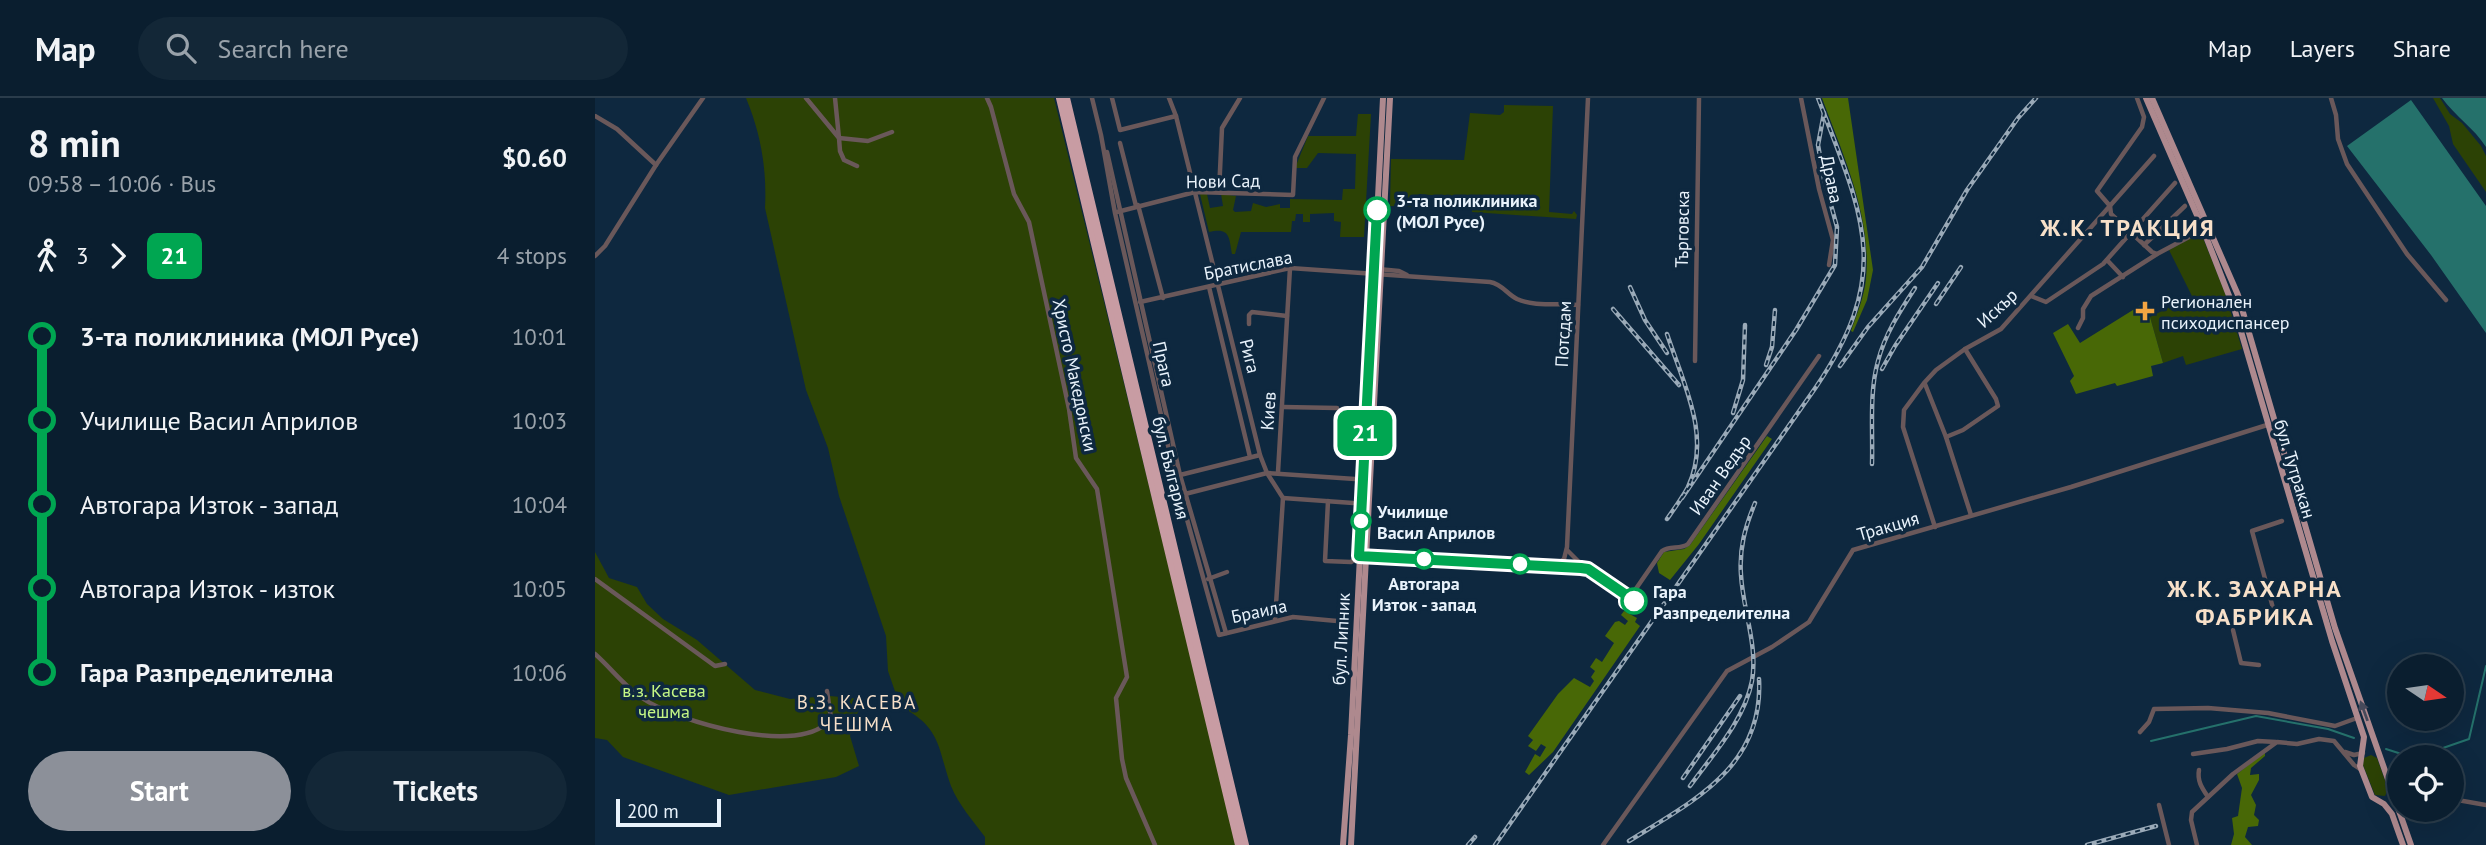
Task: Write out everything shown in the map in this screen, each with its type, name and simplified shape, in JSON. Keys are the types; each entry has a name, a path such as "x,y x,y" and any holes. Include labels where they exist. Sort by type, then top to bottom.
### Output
{"highway":[{"name":"бул. България","path":"1060,98 1239,845"},
{"name":"бул. България","path":"1066,98 1245,845"}],"main road":[{"name":"бул. Липник","path":"1351,845 1383,98"},
{"name":"бул. Липник","path":"1363,557 1363,482 1375,272 1390,98"},
{"name":"бул. Тутракан","path":"2146,98 2165,134"},
{"name":"бул. Тутракан","path":"2152,98 2165,134 2238,295 2335,628 2387,775"},
{"name":"бул. Тутракан","path":"2206,227 2235,311 2268,428 2365,740 2360,763 2362,770 2370,794 2392,814 2403,845"},
{"path":"2268,428 2276,426"},
{"name":"бул. Липник","path":"1343,845 1355,735"},
{"path":"2363,753 2370,752 2379,756"},
{"path":"2377,800 2387,798"},
{"name":"бул. Тутракан","path":"2405,822 2411,845"}],"street":[{"path":"595,256 605,246 656,165 703,98"},
{"path":"806,98 839,138 868,141 892,132"},
{"path":"835,98 840,151 844,160 857,166"},
{"name":"Христо Македонски","path":"987,98 1014,194 1029,222 1069,409 1076,458 1097,489 1127,677 1116,698 1122,759 1126,778 1155,845"},
{"name":"Прага","path":"1092,98 1178,476 1219,635"},
{"path":"1112,98 1121,130 1176,116"},
{"name":"Рига","path":"1169,98 1176,116 1260,455 1267,473 1283,498"},
{"path":"1219,192 1222,128 1240,98"},
{"name":"Нови Сад","path":"1117,211 1195,192 1293,195 1295,157 1324,98"},
{"name":"Потсдам","path":"1567,547 1588,98"},
{"name":"Търговска","path":"1695,361 1699,98"},
{"name":"Драва","path":"1801,98 1819,189 1833,240 1829,265"},
{"path":"2137,98 2144,117 2142,127 2098,189 2098,193 2110,206 2111,214 2157,254"},
{"path":"2331,98 2338,139 2347,164 2407,254 2446,300"},
{"path":"595,116 617,129 656,165"},
{"path":"1121,143 1163,298"},
{"name":"Искър","path":"1935,527 1903,427 1904,410 1937,370 1965,349 2001,329 2154,156"},
{"path":"2031,296 2046,302 2107,260 2175,183"},
{"path":"2144,245 2185,206"},
{"path":"2078,328 2091,296 2206,227"},
{"path":"2107,260 2123,277"},
{"name":"Братислава","path":"1138,303 1290,268 1490,282 1522,301 1578,305"},
{"name":"Киев","path":"1278,472 1290,268"},
{"path":"1209,287 1250,457"},
{"path":"1248,324 1252,312 1287,316"},
{"path":"1946,437 1963,430 1998,406 1965,349"},
{"name":"Иван Ведър","path":"1633,593 1665,549 1688,544 1819,356"},
{"path":"1924,383 1946,437 1971,515"},
{"path":"1283,407 1337,408"},
{"name":"Тракция","path":"1603,845 1727,671 1772,647 1809,622 1853,550 2268,428"},
{"path":"1178,476 1260,455"},
{"path":"1226,633 1183,495 1278,472 1355,478 1363,482"},
{"path":"1275,620 1283,498 1353,503"},
{"path":"1328,501 1325,561 1351,562 1363,557 1555,565 1588,569"},
{"path":"2276,619 2252,531 2282,521"},
{"path":"1555,565 1564,559 1567,547"},
{"path":"1567,547 1570,554 1588,569 1626,595"},
{"path":"1204,581 1227,572"},
{"path":"595,579 715,666 725,664"},
{"path":"1633,593 1636,598 1631,603 1626,602 1626,595 1633,593"},
{"name":"Браила","path":"1219,635 1293,617 1348,622"},
{"path":"2234,630 2241,663 2259,665"},
{"path":"595,654 637,694 655,706 697,723 748,733 787,737 827,724 831,718 827,691"},
{"path":"2140,732 2149,722 2154,709 2169,707 2268,713 2335,726 2357,718"},
{"path":"2193,754 2258,741 2297,744 2327,739 2333,741 2354,765 2362,770"},
{"path":"2197,845 2191,816 2232,774 2277,742"},
{"path":"2344,752 2354,755 2363,753"},
{"path":"2199,770 2200,784 2208,797"},
{"path":"2464,801 2486,804"},
{"path":"2159,806 2169,845"}],"green space":[{"path":"746,98 1054,98 1237,845 985,845 985,837 954,793 940,749 931,731 924,722 900,706 888,671 886,636 839,496 828,448 806,390 765,208 764,166 759,139"},
{"path":"1822,98 1848,98 1873,270 1867,300 1853,332 1851,331 1866,279 1865,233 1847,164"},
{"path":"2433,98 2440,98 2450,114 2462,123 2481,146 2486,156 2486,192 2453,144 2449,126"},
{"path":"1504,105 1553,106 1549,212 1572,214 1574,211 1576,219 1472,212 1472,201 1468,198 1419,194 1415,207 1390,206 1391,159 1464,160 1470,113 1500,115 1504,112"},
{"path":"1358,114 1371,114 1364,237 1340,237 1341,222 1334,221 1334,213 1310,214 1310,222 1303,222 1303,214 1296,214 1291,232 1241,232 1235,254 1232,254 1225,232 1209,232 1200,194 1207,194 1210,208 1223,206 1221,194 1236,196 1233,210 1235,212 1251,211 1253,203 1266,207 1280,204 1280,208 1290,208 1290,199 1342,200 1343,189 1355,189 1356,154 1318,153 1307,168 1295,168 1308,136 1356,136"},
{"path":"2201,233 2225,293 2242,349 2186,365 2183,356 2163,363 2150,317 2192,296 2169,250"},
{"path":"2141,305 2150,317 2163,363 2151,366 2153,376 2076,394 2070,381 2074,376 2053,333 2068,324 2080,343"},
{"path":"1767,436 1772,439 1699,544 1670,580 1659,573 1657,563 1664,552 1684,549 1690,545"},
{"name":"в.з. Касева чешма","path":"595,552 609,578 637,587 647,604 663,619 697,640 755,690 790,699 830,696 862,699 850,736 859,766 836,777 729,795 623,757 607,740 595,738"},
{"path":"1624,611 1637,618 1635,622 1640,626 1553,752 1529,775 1525,772 1535,754 1540,757 1546,747 1541,744 1536,751 1528,746 1533,740 1528,736 1558,694 1574,678 1590,687 1595,671 1590,667 1596,658 1602,662 1614,643 1605,636 1615,622 1619,621 1625,625 1628,621 1621,615"},
{"path":"2265,752 2265,756 2251,768 2250,775 2259,774 2259,780 2251,795 2256,805 2254,815 2259,820 2258,826 2248,827 2245,837 2252,845 2231,845 2234,834 2232,818 2238,816 2242,788 2237,774"},
{"path":"2371,755 2377,758 2387,786 2385,796 2375,795 2363,765 2364,758"}],"shaded area":[{"path":"2442,98 2486,98 2486,147 2476,134"},
{"path":"2411,100 2486,206 2486,333 2431,255 2347,146"}],"waterway":[{"path":"2386,749 2414,758 2469,739 2486,666"},
{"path":"2151,741 2256,716 2328,729 2354,738"}],"railway":[{"path":"1495,845 1816,387 1840,346 1856,310 1863,276 1863,244 1858,211 1818,98"},
{"path":"1840,366 1868,327 1922,267 1967,190 2018,118 2036,98"},
{"path":"1682,498 1796,330 1835,265 1837,227 1818,145 1824,113"},
{"path":"1936,304 1961,267"},
{"path":"1882,369 1938,283"},
{"path":"1630,287 1645,320 1667,353"},
{"path":"1872,464 1872,399 1875,373 1889,332 1915,288"},
{"path":"1613,309 1679,385"},
{"path":"1766,365 1772,347 1775,310"},
{"path":"1733,413 1743,380 1745,325"},
{"path":"1667,334 1693,410 1697,448 1695,468 1688,487 1667,519"},
{"path":"1690,786 1735,723 1752,681 1752,641 1742,588 1741,556 1743,538 1755,503"},
{"path":"1629,841 1700,795 1720,778 1737,758 1750,736 1757,710 1759,679"},
{"path":"1683,778 1740,696"},
{"path":"2087,845 2156,826"},
{"path":"1468,845 1475,837"}],"bus line":[{"name":"21","path":"1377,210 1359,556 1555,565 1588,569 1626,595 1626,602 1634,601"}],"place":[{"name":"3-та поликлиника (МОЛ Русе)","path":"1377,210"},
{"name":"Регионален психодиспансер","path":"2145,311"},
{"name":"Училище Васил Априлов","path":"1361,521"},
{"name":"Автогара Изток - запад","path":"1424,559"},
{"name":"Гара Разпределителна","path":"1634,601"}],"district":[{"name":"Ж.К. ТРАКЦИЯ","path":"2128,227"},
{"name":"Ж.К. ЗАХАРНА ФАБРИКА","path":"2255,602"},
{"name":"В.З. КАСЕВА ЧЕШМА","path":"857,713"}]}
